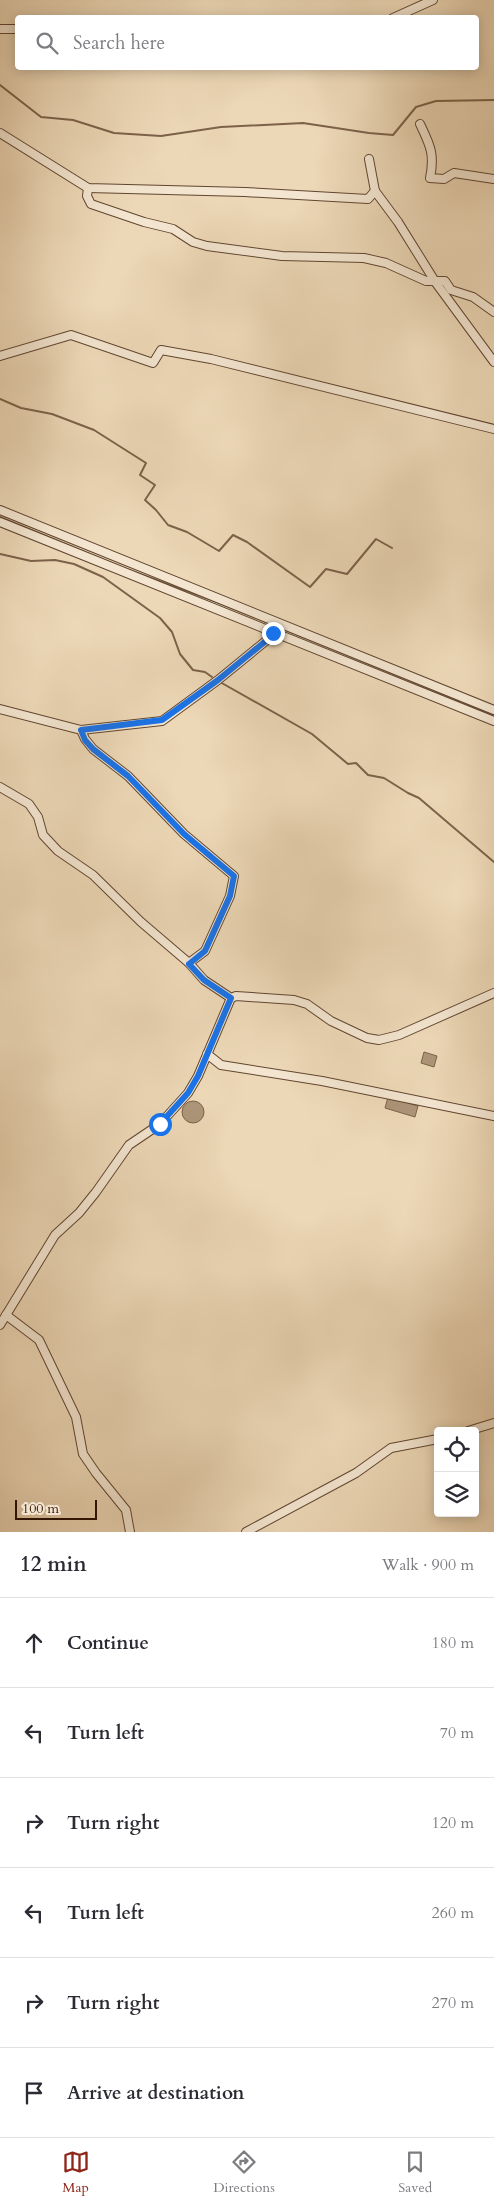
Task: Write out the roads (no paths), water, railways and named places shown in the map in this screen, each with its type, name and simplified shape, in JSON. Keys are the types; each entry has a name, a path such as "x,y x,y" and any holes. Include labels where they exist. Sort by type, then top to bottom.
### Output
{"street":[{"path":"399,15 433,0"},
{"path":"0,29 15,29"},
{"path":"420,124 431,148 434,160 430,178 444,179 454,173 494,179"},
{"path":"0,133 88,188 245,192 368,199 375,191"},
{"path":"369,160 375,191 398,222 436,283 494,362"},
{"path":"88,188 87,196 91,204 112,209 144,222 173,229 193,242 207,246 282,256 364,258 386,263 426,281 445,282 451,290 473,297 494,312"},
{"path":"0,356 71,335 154,363 161,350 211,360 494,429"},
{"path":"0,510 494,710"},
{"path":"0,522 494,721"},
{"path":"0,709 81,730 162,720 218,680 273,633"},
{"path":"81,730 85,740 93,749 128,776 184,834 234,876 230,896 205,951 189,964"},
{"path":"0,787 29,804 38,817 43,835 54,847 92,875 204,980 231,998 294,1000 307,1004 331,1021 367,1038 378,1040 393,1037 494,993"},
{"path":"0,1325 55,1236 79,1213 129,1145 160,1124 188,1093 231,998"},
{"path":"207,1054 221,1065 322,1081 494,1116"},
{"path":"6,1315 39,1340 76,1417 83,1454 126,1510 130,1532"},
{"path":"479,1428 494,1423"},
{"path":"246,1532 356,1473 391,1448 434,1440"}],"waterway":[{"path":"0,85 41,117 73,120 114,133 161,136 221,127 303,123 393,135 416,107 436,101 494,100"},
{"path":"0,399 21,408 52,414 94,430 146,463 140,475 155,485 145,500 168,525 187,532 219,551 233,535 247,542 310,587 326,569 347,574 376,539 392,548"},
{"path":"0,517 121,567 214,601 494,715"},
{"path":"0,554 31,561 55,560 74,564 103,577 160,618 172,632 180,654 193,670 205,672 212,677"},
{"path":"220,682 312,734 348,764 356,763 368,775 384,778 419,798 494,862"}]}
